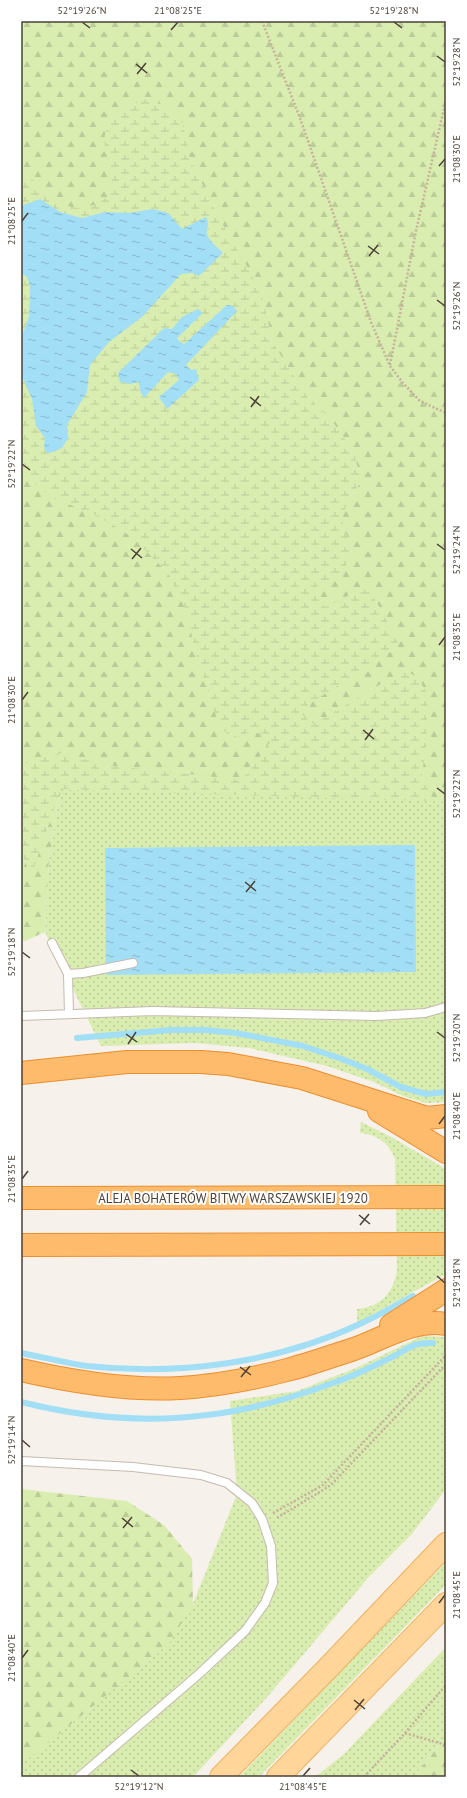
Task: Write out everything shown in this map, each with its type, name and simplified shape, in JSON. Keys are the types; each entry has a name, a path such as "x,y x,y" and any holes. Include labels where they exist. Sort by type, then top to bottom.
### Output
{"highway":[{"path":"21,1073 127,1062 201,1062 256,1069 302,1078 427,1118 446,1116"},
{"path":"352,1094 446,1152"},
{"name":"ALEJA BOHATERÓW BITWY WARSZAWSKIEJ 1920","path":"21,1198 446,1197"},
{"path":"21,1245 446,1244"},
{"path":"354,1349 446,1290"},
{"path":"21,1370 59,1379 127,1388 179,1388 224,1384 288,1370 354,1349 422,1323 446,1324"}],"main road":[{"path":"221,1777 329,1667 446,1544"},
{"path":"278,1777 446,1604"}],"lane":[{"path":"52,943 68,974 69,1014"},
{"path":"68,974 83,973 133,963"},
{"path":"21,1016 153,1011 377,1016 425,1013 446,1007"},
{"path":"21,1461 133,1467 201,1475 227,1483 252,1503 263,1522 272,1546 273,1583 265,1603 256,1618 245,1631 199,1674 79,1777"}],"path":[{"path":"262,21 300,118 371,322 390,366 420,401 446,412"},
{"path":"390,366 416,231 446,100"},
{"path":"263,1522 323,1485 446,1355"},
{"path":"263,1522 320,1494 331,1485 446,1364"},
{"path":"364,1777 405,1733 446,1685"},
{"path":"405,1733 446,1745"}],"green space":[{"path":"21,21 446,21 446,801 61,789 49,859 45,932 25,941 21,940"},
{"path":"147,99 165,106 183,124 190,159 219,218 261,291 273,343 308,398 330,418 354,452 361,482 346,506 343,517 344,527 349,540 349,558 343,570 331,579 316,587 317,598 326,607 363,588 372,594 398,641 392,651 303,708 303,715 311,723 316,723 404,670 417,677 427,693 427,730 422,777 433,798 443,802 61,789 31,876 23,857 21,856 21,764 64,752 99,764 241,780 270,742 265,734 250,732 232,739 219,725 195,651 187,612 167,572 132,537 93,514 53,498 34,484 21,471 21,374 32,399 36,426 45,438 68,438 67,425 87,392 90,365 109,342 142,317 181,273 192,273 223,253 208,236 208,223 206,217 182,229 168,213 153,209 129,213 105,212 82,218 60,212 40,199 21,206 21,173 32,179 56,200 75,208 94,205 112,192 112,171 105,147 107,127 110,120 122,109","holes":["227,305 237,312 186,365 191,370 179,379 176,374 168,372 131,384 182,317 198,309 177,338 184,344"]},
{"path":"21,273 27,279 30,286 31,295 29,314 21,339"},
{"path":"61,789 446,801 446,1102 426,1103 403,1096 374,1082 327,1066 249,1048 195,1043 101,1046 45,932 49,859"},
{"path":"361,1122 393,1138 446,1169 446,1274 357,1323 357,1309 365,1308 379,1302 384,1298 389,1293 397,1271 395,1159 389,1148 382,1140 372,1135 360,1133"},
{"path":"422,1336 446,1337 446,1489 412,1534 368,1578 269,1695 193,1777 21,1777 21,1765 193,1604 237,1494 230,1401 297,1391 356,1368"},
{"path":"21,1489 127,1501 164,1525 192,1559 193,1604 169,1644 21,1765"},
{"path":"446,1562 446,1584 438,1593 259,1777 239,1777"},
{"path":"446,1647 446,1737 413,1777 315,1777 344,1754"},
{"path":"446,1737 446,1777 413,1777"}],"water":[{"path":"40,199 60,212 82,218 105,212 129,213 153,209 168,213 182,229 206,217 208,223 208,236 223,253 199,276 192,273 181,274 142,317 109,342 90,365 87,392 67,425 68,438 62,448 47,453 44,448 45,438 36,426 32,399 21,374 21,339 29,316 30,287 27,277 21,273 21,206"},
{"path":"227,305 233,306 237,311 186,365 191,370 196,369 199,380 167,409 159,397 179,380 176,374 168,372 144,398 140,391 139,382 131,384 120,382 118,373 164,328 172,329 182,317 198,309 203,313 177,338 184,344"},
{"path":"415,845 416,972 106,975 105,848"}],"waterway":[{"path":"77,1038 171,1030 205,1030 236,1033 303,1046 367,1069 401,1087 426,1094 446,1092"},
{"path":"21,1353 79,1365 122,1369 157,1369 227,1363 262,1357 330,1337 369,1320 413,1296"},
{"path":"21,1402 90,1415 114,1417 161,1418 223,1413 255,1407 302,1394 356,1374 417,1344 433,1343"}]}
